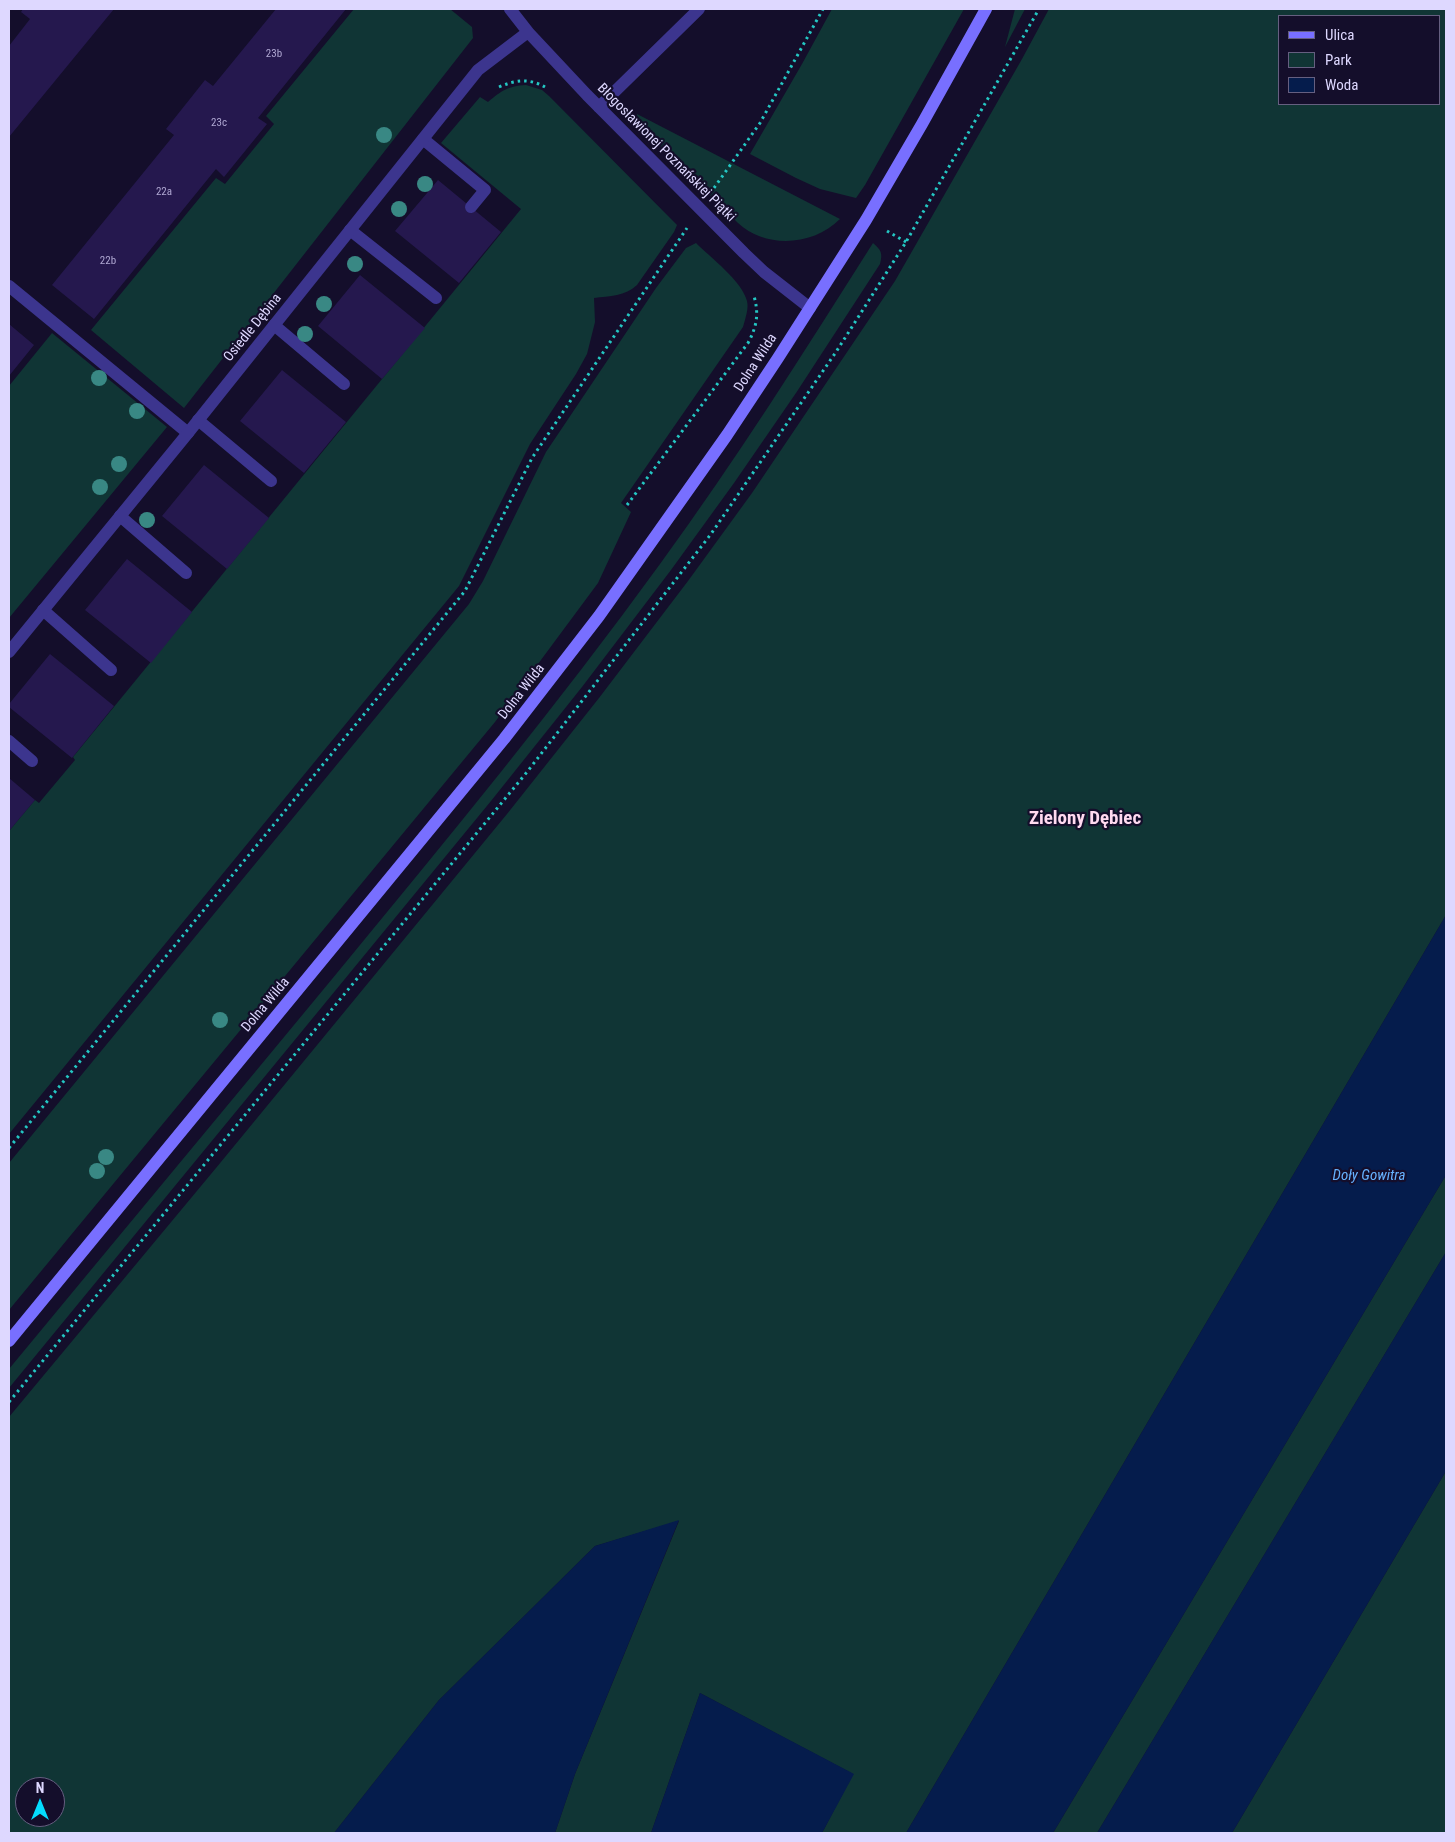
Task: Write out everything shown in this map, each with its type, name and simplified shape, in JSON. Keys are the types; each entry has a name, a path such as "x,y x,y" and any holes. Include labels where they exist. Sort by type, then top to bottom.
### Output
{"main road":[{"name":"Dolna Wilda","path":"9,1341 510,732 599,616 727,435 810,308 866,220 986,9"}],"street":[{"name":"Błogosławionej Poznańskiej Piątki","path":"510,9 528,32 599,107 764,272 810,308"},
{"path":"599,107 699,9"},
{"name":"Osiedle Dębina","path":"9,652 188,433 478,70 528,32"},
{"path":"423,139 485,190 471,207"},
{"path":"350,230 436,298"},
{"path":"9,286 188,433"},
{"path":"274,325 344,384"},
{"path":"198,420 271,481"},
{"path":"120,516 186,573"},
{"path":"42,610 112,670"},
{"path":"9,741 32,761"}],"path":[{"path":"9,1148 465,592 532,458 687,227 760,123 822,9"},
{"path":"9,1402 520,780 711,534 836,352 906,242 1039,9"},
{"path":"492,90 513,82 525,80 536,82 549,90"},
{"path":"682,222 692,232"},
{"path":"627,505 748,343 756,329 758,318 757,306 751,291"}],"green space":[{"path":"354,9 450,9 472,27 473,38 184,408 91,330 216,178 225,184 274,124 266,116"},
{"path":"832,9 964,9 856,198 820,189 750,154"},
{"path":"1015,9 1025,9 1005,47"},
{"path":"1049,9 1446,9 1446,915 906,1833 822,1833 853,1774 700,1693 651,1833 555,1833 575,1774 679,1521 595,1546 439,1700 334,1833 9,1833 9,1417 507,814 599,698 752,493 895,281"},
{"path":"526,85 542,90 549,96 677,225 674,232 637,285 622,293 594,298 595,322 587,354 530,444 459,586 9,1134 9,831 35,800 39,803 75,760 73,757 521,209 441,143 480,97 488,102 505,90"},
{"path":"637,114 840,219 817,235 789,241 762,237 749,231 738,223 638,124"},
{"path":"696,243 733,278 744,293 748,307 743,327 621,503 631,512 598,583 495,722 9,1310 9,1163 469,604 483,581 546,452 656,288 686,248"},
{"path":"873,243 881,252 880,264 796,393 671,570 582,687 491,801 9,1388 9,1369 461,822 582,669 688,525 743,445"},
{"path":"52,333 167,427 9,618 9,386"},
{"path":"1446,1175 1446,1252 1097,1833 1053,1833"},
{"path":"1446,1471 1446,1833 1232,1833"}],"water":[{"name":"Doły Gowitra","path":"1446,915 1446,1175 1053,1833 906,1833"},
{"path":"1446,1252 1446,1471 1232,1833 1097,1833"},
{"path":"679,1520 575,1774 555,1833 334,1833 439,1700 595,1546"},
{"path":"700,1693 854,1774 822,1833 651,1833"}],"building":[{"path":"23,9 114,9 9,137 9,46 30,19 21,12"},
{"path":"276,9 346,9 258,118 267,124 224,177 216,169 94,319 52,285 174,135 166,129 205,80 213,86"},
{"path":"438,180 501,232 459,283 395,231"},
{"path":"360,275 425,328 382,379 318,326"},
{"path":"9,324 34,345 9,376"},
{"path":"282,370 346,422 304,473 240,421"},
{"path":"204,465 269,518 227,569 162,516"},
{"path":"127,559 192,612 151,663 85,610"},
{"path":"50,654 114,706 72,758 9,707 9,704"},
{"path":"9,778 35,800 9,831"}],"district":[{"name":"Zielony Dębiec","path":"1085,819"}]}
